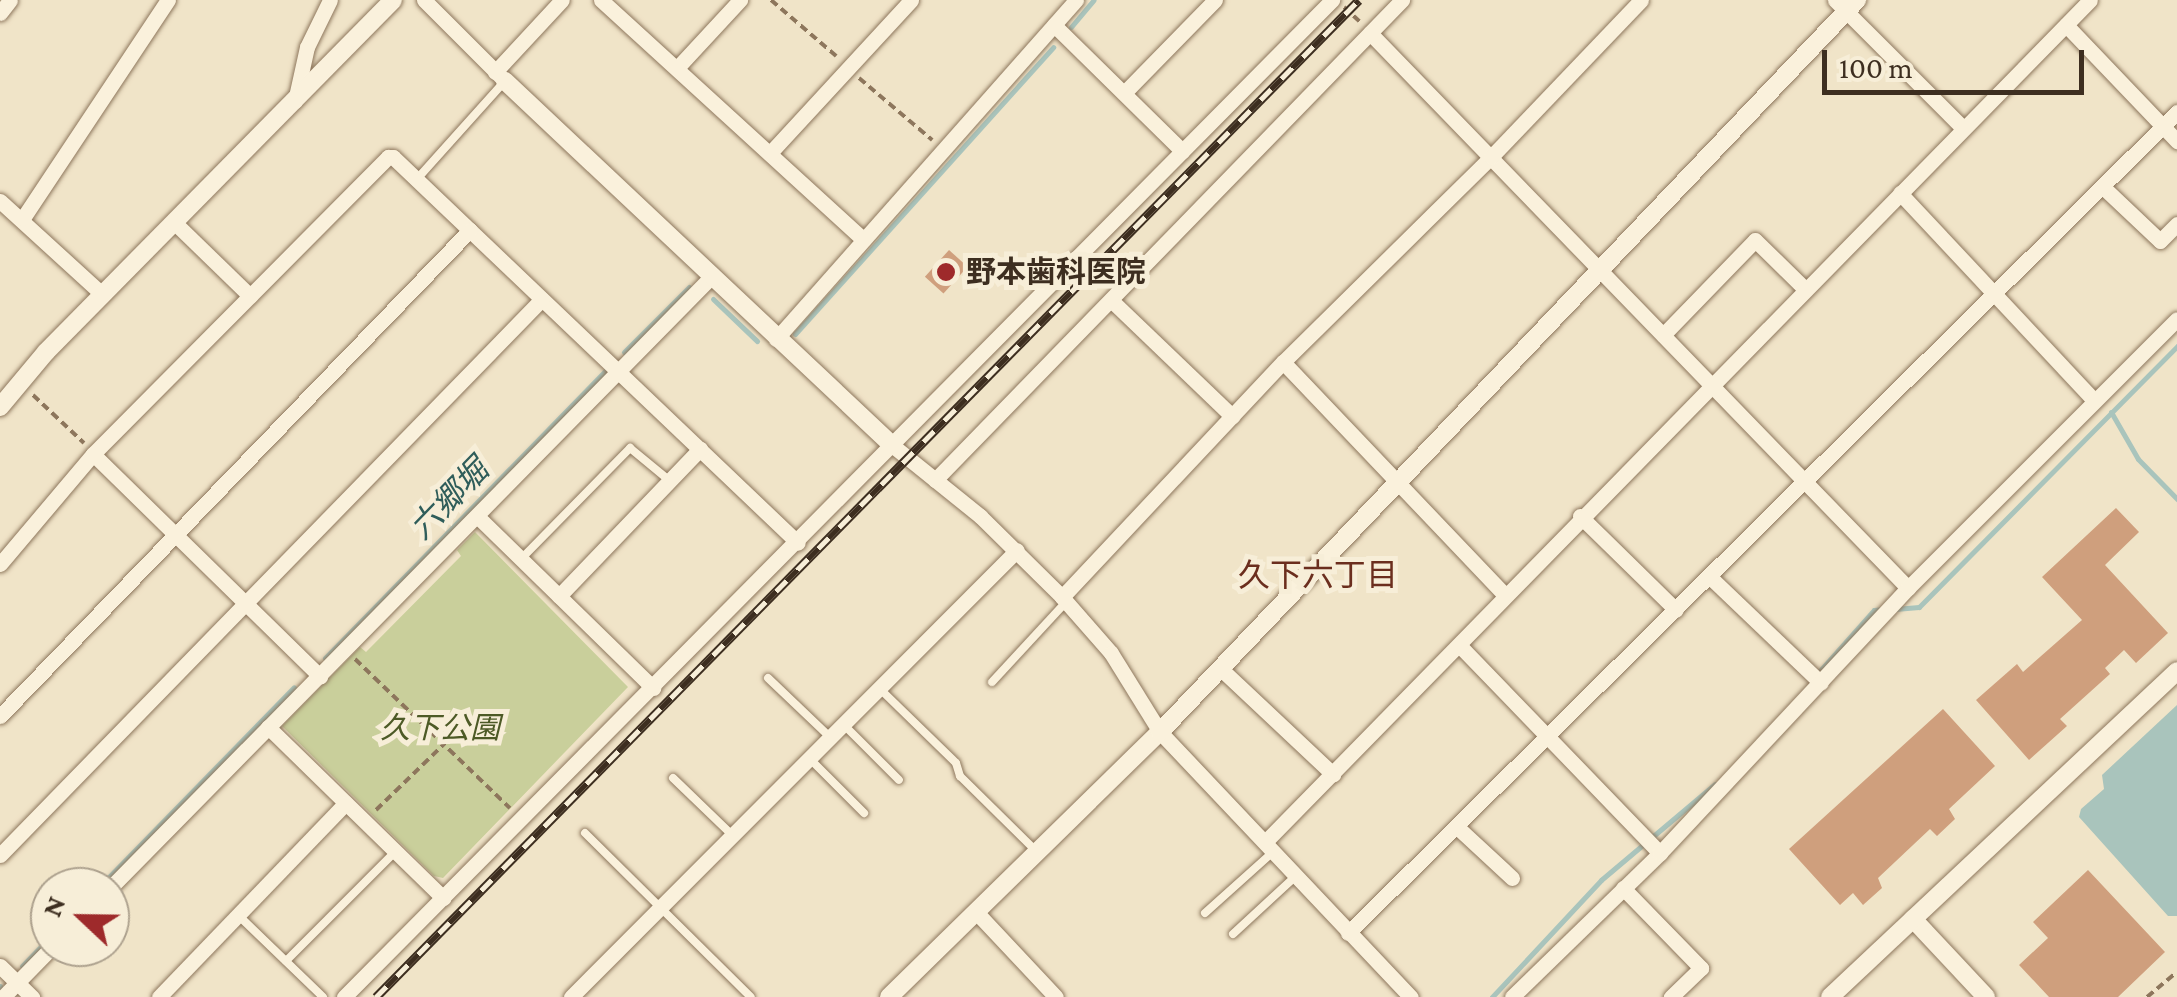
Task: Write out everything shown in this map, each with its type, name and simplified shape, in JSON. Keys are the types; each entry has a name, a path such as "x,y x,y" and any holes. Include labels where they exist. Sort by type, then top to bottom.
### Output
{"street":[{"path":"0,13 10,0"},
{"path":"23,218 168,0"},
{"path":"294,105 308,47 330,0"},
{"path":"0,406 102,294 294,105 393,0"},
{"path":"424,0 776,338 892,445 1017,550 1111,653 1160,732 1411,997"},
{"path":"500,76 562,0"},
{"path":"601,0 864,239"},
{"path":"677,68 740,0"},
{"path":"770,153 912,0"},
{"path":"776,338 1076,0"},
{"path":"1124,94 1215,0"},
{"path":"935,480 1367,29 1402,0"},
{"path":"1064,599 1283,362 1491,157 1640,0"},
{"path":"1270,846 1333,774 1460,646 1504,594 2090,0"},
{"path":"344,997 798,543 1182,151 1336,2"},
{"path":"888,997 1040,854 1221,670 1602,273 1846,4 1962,128"},
{"path":"1054,25 1182,151"},
{"path":"2066,25 2177,141"},
{"path":"1367,29 1803,484 1908,588"},
{"path":"1348,933 2177,112"},
{"path":"0,564 94,454 388,157 417,179 622,372 798,543"},
{"path":"2104,188 2160,240 2177,224"},
{"path":"1900,193 2094,400"},
{"path":"1,202 102,294"},
{"path":"174,222 250,296"},
{"path":"0,716 470,230"},
{"path":"1663,335 1755,240 1804,288"},
{"path":"130,868 622,372 712,276"},
{"path":"0,855 248,605 542,299"},
{"path":"1110,300 1232,416"},
{"path":"1512,997 1660,853 1908,588 2177,319"},
{"path":"1283,362 1504,594"},
{"path":"559,596 700,450"},
{"path":"94,454 320,676"},
{"path":"1580,516 1676,610"},
{"path":"478,518 653,688"},
{"path":"571,997 1017,550"},
{"path":"1710,576 1821,683"},
{"path":"1460,646 1660,853"},
{"path":"1221,670 1333,774"},
{"path":"1830,997 2177,670"},
{"path":"268,727 443,898"},
{"path":"159,997 346,803"},
{"path":"1457,827 1512,878"},
{"path":"1623,888 1701,968 1671,997"},
{"path":"977,914 1056,997"},
{"path":"1913,919 1986,997"},
{"path":"0,966 32,997"},
{"path":"3,997 32,967"}],"lane":[{"path":"417,179 500,76"},
{"path":"521,559 630,448 670,480"},
{"path":"992,682 1064,599"},
{"path":"768,678 830,737"},
{"path":"879,688 956,763 960,776 1040,854"},
{"path":"843,724 899,780"},
{"path":"809,758 864,813"},
{"path":"673,778 732,835"},
{"path":"585,832 750,997"},
{"path":"1205,914 1270,846"},
{"path":"286,961 396,851"},
{"path":"1233,934 1296,875"},
{"path":"238,915 323,997"}],"path":[{"path":"770,0 843,62"},
{"path":"1336,2 1367,29"},
{"path":"856,75 935,143"},
{"path":"30,392 94,454"},
{"path":"352,655 514,810"},
{"path":"381,805 444,744"},
{"path":"2147,997 2177,972"}],"green space":[{"name":"久下公園","path":"475,532 628,687 443,878 434,876 282,726 360,647 366,652 461,556 457,550"}],"water":[{"path":"2177,705 2177,916 2168,916 2079,817 2081,809 2104,789 2102,775"}],"building":[{"name":"野本歯科医院","path":"949,250 968,267 943,293 925,277"},
{"path":"2116,508 2139,532 2105,565 2168,633 2136,663 2124,650 2105,668 2110,674 2060,719 2067,726 2029,760 1976,700 2017,664 2023,672 2082,620 2042,577"},
{"path":"1943,709 1995,766 1949,809 1955,819 1937,836 1930,829 1878,878 1882,888 1863,905 1853,893 1840,905 1789,849"},
{"path":"2088,870 2165,952 2118,997 2049,997 2019,965 2048,938 2033,922"}],"waterway":[{"name":"六郷堀","path":"1071,27 1094,0"},
{"name":"六郷堀","path":"795,334 1053,47"},
{"name":"六郷堀","path":"624,352 689,287"},
{"name":"六郷堀","path":"713,299 757,341"},
{"path":"1895,609 1919,607 2177,346"},
{"name":"六郷堀","path":"325,658 605,371"},
{"path":"2111,412 2138,459 2177,499"},
{"path":"1818,673 1874,610 1884,609"},
{"name":"六郷堀","path":"118,867 294,687"},
{"path":"1492,997 1601,880 1715,784"},
{"name":"六郷堀","path":"22,966 30,958"}],"railway":[{"path":"376,997 1359,0"}],"place":[{"name":"野本歯科医院","path":"946,272"}],"district":[{"name":"久下六丁目","path":"1318,575"}]}
